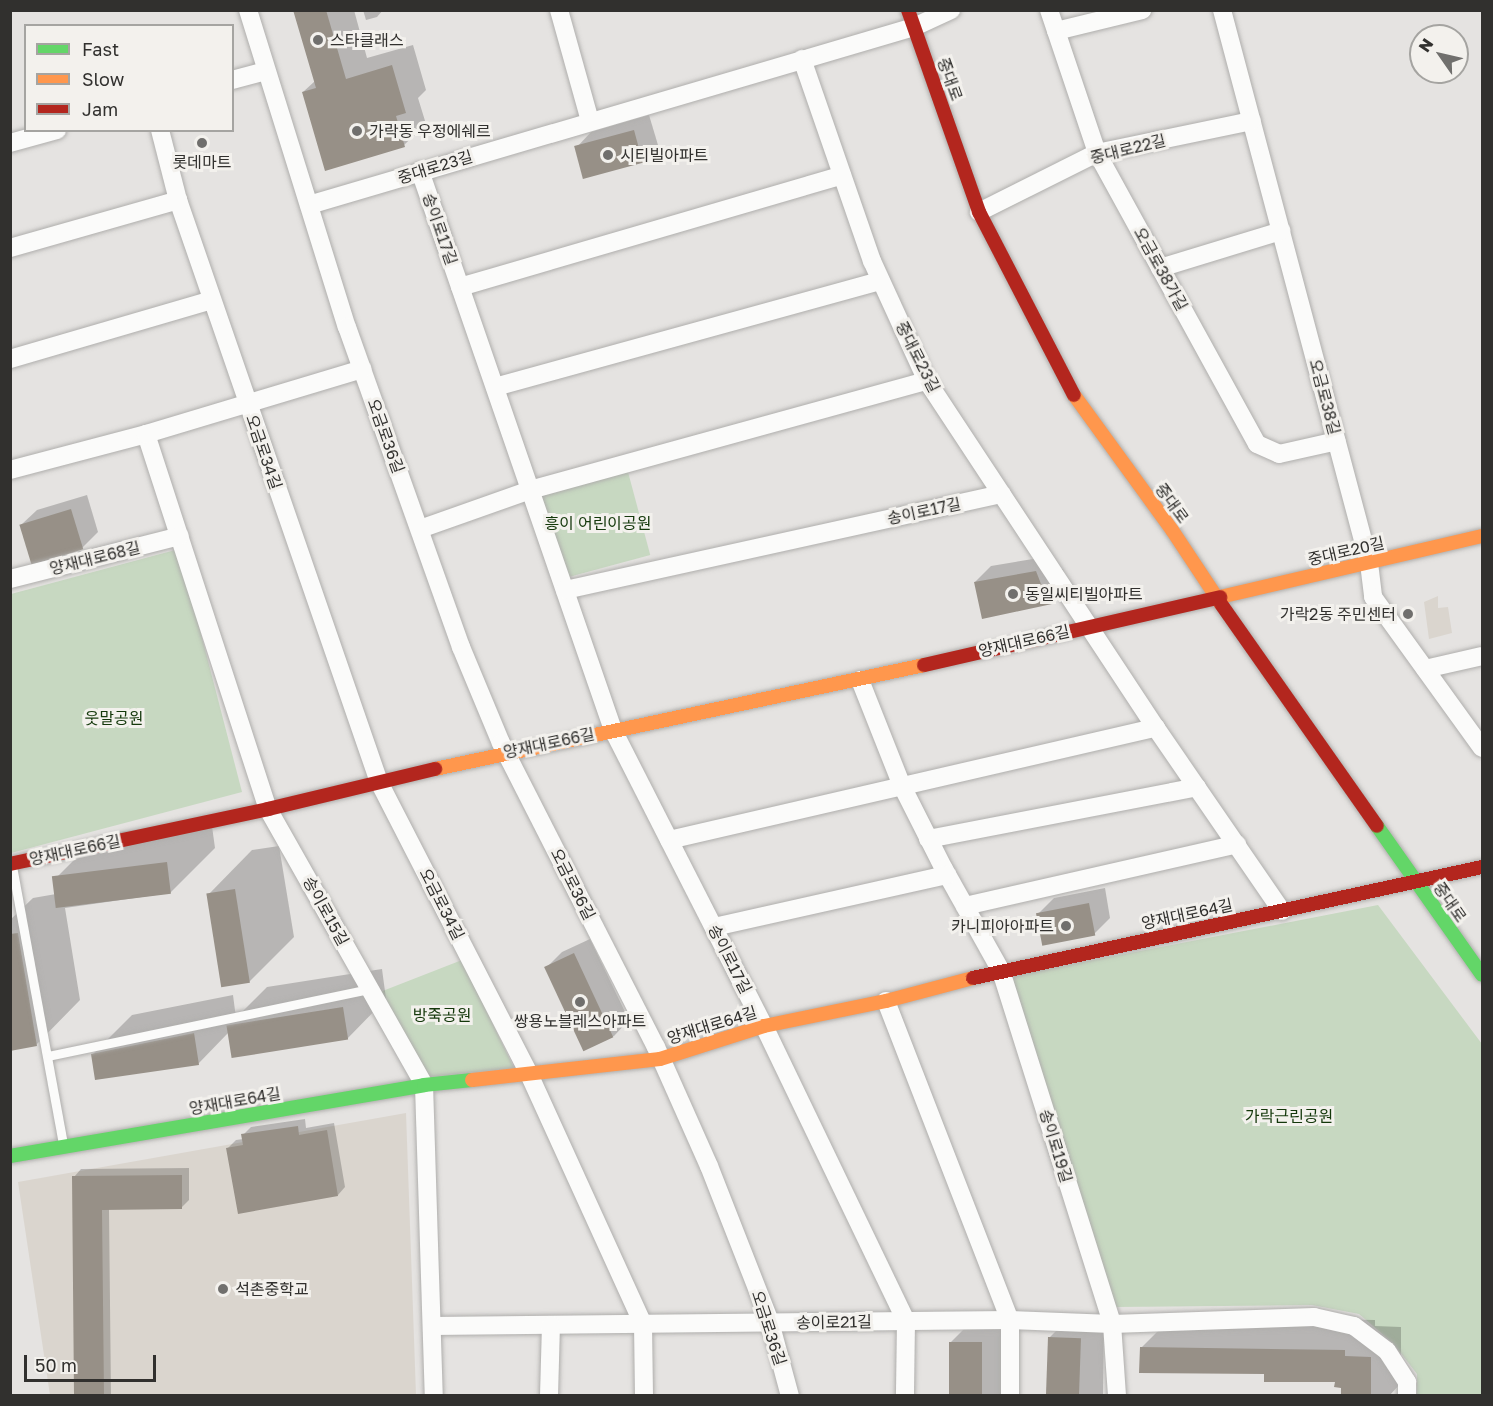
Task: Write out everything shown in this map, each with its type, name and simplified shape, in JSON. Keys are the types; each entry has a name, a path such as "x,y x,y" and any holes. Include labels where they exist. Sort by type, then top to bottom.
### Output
{"street":[{"name":"오금로36길","path":"248,10 265,71 362,369 461,647 506,752 660,1059 709,1166 770,1322 790,1395"},
{"path":"559,10 590,121"},
{"name":"중대로23길","path":"309,205 802,59 911,19 951,10"},
{"name":"오금로38가길","path":"1049,10 1097,153 1257,444 1279,454 1336,441"},
{"path":"1056,31 1142,10"},
{"name":"오금로38길","path":"1222,10 1369,564 1373,597 1482,748"},
{"name":"중대로","path":"911,19 980,212 1077,402 1217,596 1248,644 1482,975"},
{"name":"중대로23길","path":"802,59 881,281 927,381 1089,626"},
{"path":"234,79 265,71"},
{"name":"중대로22길","path":"980,212 1097,153 1252,121"},
{"path":"10,143 50,132"},
{"name":"오금로34길","path":"161,132 178,200 380,782 530,1074 643,1324 644,1395"},
{"name":"송이로17길","path":"420,171 613,730 764,1026 906,1321 906,1395"},
{"name":"송이로17길","path":"460,287 842,175"},
{"path":"10,248 178,200"},
{"path":"1160,268 1281,231"},
{"path":"495,387 881,281"},
{"path":"10,358 212,300"},
{"path":"247,404 362,369"},
{"path":"420,529 530,490 927,381"},
{"name":"오금로34길","path":"10,470 146,434 247,404"},
{"name":"송이로15길","path":"146,434 268,809 424,1085 434,1395"},
{"name":"송이로17길","path":"565,590 1002,494"},
{"name":"양재대로68길","path":"10,579 180,536"},
{"name":"중대로20길","path":"1217,596 1369,564 1482,536"},
{"name":"양재대로66길","path":"11,864 268,809 506,752 860,680 1217,596"},
{"name":"양재대로66길","path":"1089,626 1282,911"},
{"path":"1425,669 1482,656"},
{"name":"송이로19길","path":"860,680 902,786 928,840 1001,971 1112,1324 1117,1395"},
{"path":"669,840 1156,728"},
{"path":"928,840 1197,787"},
{"path":"965,906 1237,844"},
{"name":"양재대로64길","path":"10,1156 424,1085 660,1059 764,1026 886,1001 1001,971 1482,867"},
{"path":"714,927 947,875"},
{"path":"886,1001 1010,1320 1010,1395"},
{"name":"송이로21길","path":"432,1326 1010,1320 1112,1324 1314,1317 1354,1326 1387,1351 1407,1382 1407,1395"},
{"path":"549,1395 551,1324"}],"lane":[{"path":"11,864 64,1147"},
{"path":"48,1056 370,989"}],"shaded area":[{"path":"1438,596 1438,608 1448,607 1452,633 1429,639 1424,602"},
{"name":"석촌중학교","path":"406,1113 416,1395 50,1395 18,1182"}],"green space":[{"name":"흥이 어린이공원","path":"628,472 650,555 561,579 539,496"},
{"name":"웃말공원","path":"179,549 242,792 11,853 11,594"},
{"name":"가락근린공원","path":"1378,905 1482,1044 1482,1395 1417,1395 1417,1374 1393,1343 1359,1314 1312,1305 1116,1307 1011,976"},
{"name":"방죽공원","path":"462,960 514,1068 429,1077 380,992"}],"building":[{"name":"가락동 우정에쉐르","path":"293,10 326,10 346,79 392,65 406,113 396,116 405,147 325,171 302,92 316,88"},
{"name":"시티빌아파트","path":"634,130 643,163 583,179 574,146"},
{"path":"71,509 83,549 32,565 19,525"},
{"name":"동일씨티빌아파트","path":"1036,571 1041,584 1048,585 1052,604 982,619 974,582"},
{"path":"167,862 171,894 56,908 52,876"},
{"path":"235,889 250,983 221,987 206,894"},
{"name":"카니피아아파트","path":"1089,903 1095,935 1042,946 1036,913"},
{"path":"18,933 37,1046 10,1051 10,934"},
{"name":"쌍용노블레스아파트","path":"574,953 613,1037 583,1051 544,967"},
{"path":"343,1007 348,1040 232,1058 226,1025"},
{"path":"194,1033 199,1065 95,1080 91,1054"},
{"path":"298,1126 299,1135 327,1130 338,1196 238,1214 226,1148 243,1145 241,1134"},
{"path":"182,1175 182,1209 102,1210 104,1395 74,1395 72,1176"},
{"path":"1048,1337 1081,1338 1079,1396 1046,1395"},
{"path":"949,1342 982,1342 982,1395 949,1395"},
{"path":"1140,1347 1345,1350 1345,1356 1371,1357 1371,1395 1341,1395 1341,1388 1334,1387 1335,1382 1264,1382 1264,1374 1139,1373"}],"traffic: fast":[{"path":"1377,826 1482,975"},
{"path":"10,1156 424,1085 472,1080"}],"traffic: slow":[{"path":"1074,395 1172,530 1221,604"},
{"path":"1220,597 1482,536"},
{"path":"435,769 924,665"},
{"path":"472,1080 660,1059 764,1026 886,1001 973,978"}],"traffic: jam":[{"path":"908,10 979,212 1074,395"},
{"path":"924,665 1220,597"},
{"path":"1221,604 1377,826"},
{"path":"10,864 268,809 435,769"},
{"path":"973,978 1482,867"}],"place":[{"name":"스타클래스","path":"318,40"},
{"name":"가락동 우정에쉐르","path":"357,131"},
{"name":"롯데마트","path":"202,143"},
{"name":"시티빌아파트","path":"608,155"},
{"name":"동일씨티빌아파트","path":"1013,594"},
{"name":"가락2동 주민센터","path":"1408,614"},
{"name":"카니피아아파트","path":"1066,926"},
{"name":"쌍용노블레스아파트","path":"580,1002"},
{"name":"석촌중학교","path":"223,1289"}]}
